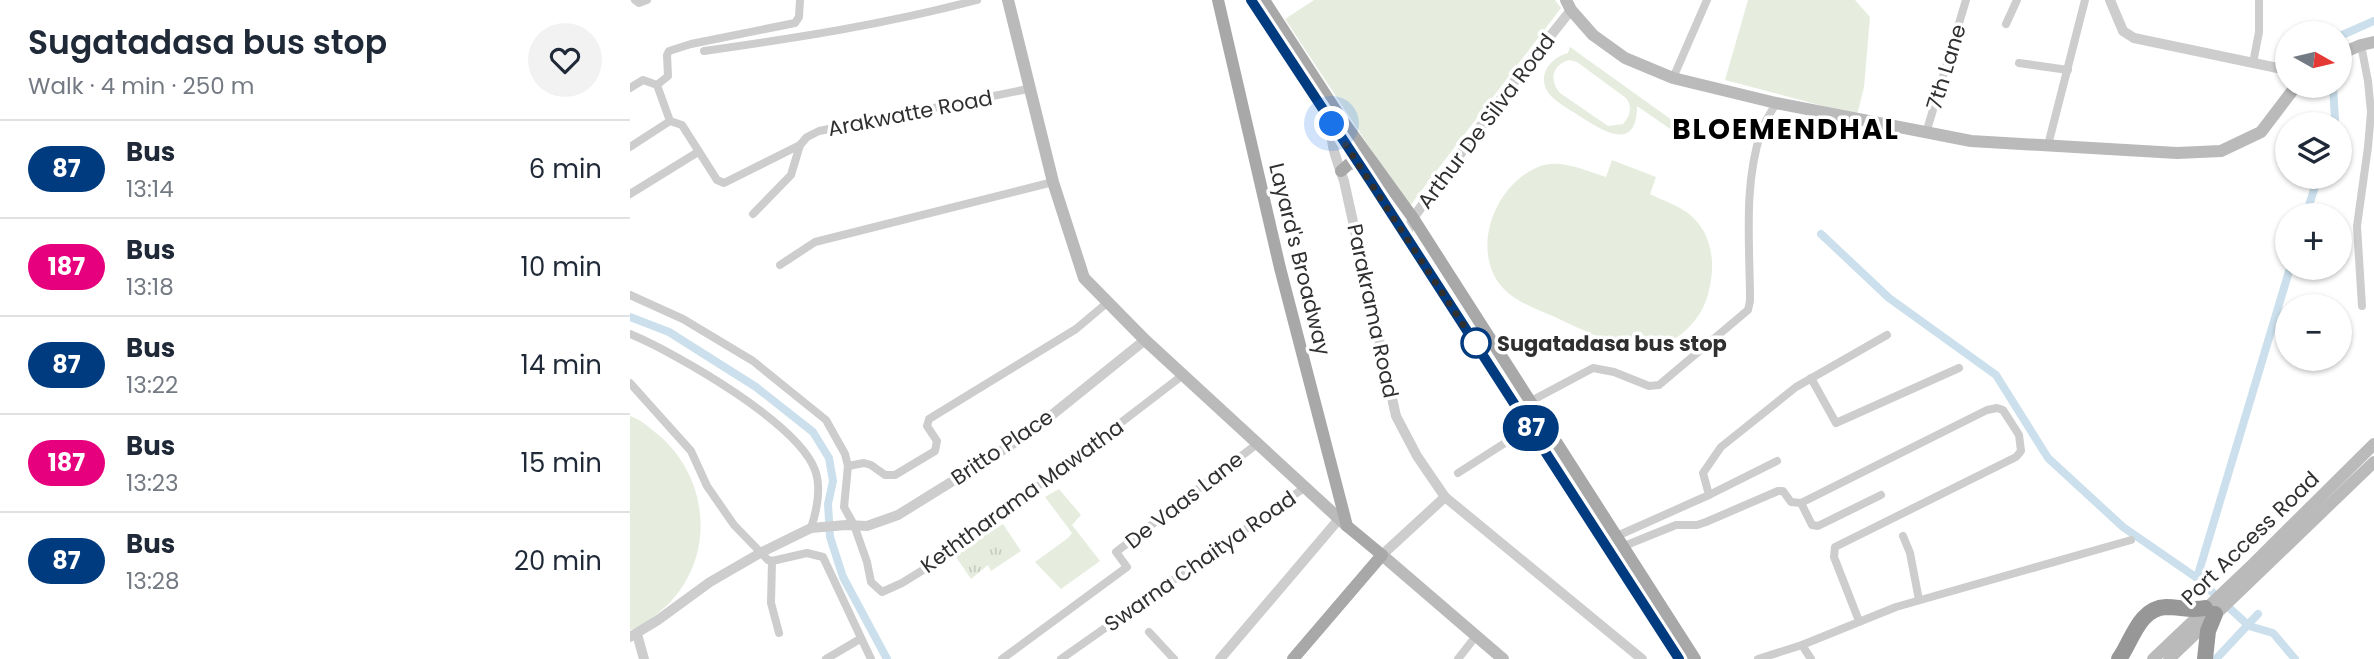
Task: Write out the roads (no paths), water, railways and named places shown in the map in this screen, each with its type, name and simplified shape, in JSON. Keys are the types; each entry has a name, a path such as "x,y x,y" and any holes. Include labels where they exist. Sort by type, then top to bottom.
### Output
{"highway":[{"path":"2119,659 2144,617 2155,610 2163,607 2210,611 2210,625 2199,640 2179,614 2155,610"}],"main road":[{"path":"1008,0 1052,183 1084,278 1144,340 1304,488 1503,659"},
{"name":"Layard's Broadway","path":"1218,0 1343,523"},
{"path":"1251,0 1336,121 1413,218 1695,659"},
{"path":"1264,0 1359,163 1679,659"},
{"path":"1568,5 1593,35 1625,58 1673,78 1776,103 1971,141 2177,153 2221,151 2261,132 2287,98"},
{"path":"2352,48 2374,42"},
{"path":"1341,171 1349,164 1359,163"},
{"name":"Port Access Road","path":"2243,581 2374,444"},
{"name":"Port Access Road","path":"2169,659 2199,640 2210,611 2374,461"},
{"path":"1293,659 1382,555"},
{"name":"Port Access Road","path":"2153,659 2199,640"}],"street":[{"path":"635,0 639,3 647,0"},
{"path":"657,85 668,76 667,54 672,49 795,23 799,18 800,0"},
{"path":"704,51 851,29 976,0"},
{"path":"1673,78 1707,0"},
{"name":"7th Lane","path":"1926,133 1966,0"},
{"path":"2006,24 2017,0"},
{"path":"2048,145 2085,0"},
{"path":"2110,0 2123,31 2134,38 2275,67"},
{"path":"2253,62 2260,23 2259,0"},
{"name":"Arthur De Silva Road","path":"1406,236 1413,218 1568,5"},
{"path":"2361,45 2371,112 2357,226 2362,306"},
{"path":"2019,63 2068,70"},
{"path":"630,88 643,80 657,85"},
{"path":"630,147 670,121 657,85"},
{"name":"Arakwatte Road","path":"670,121 682,125 717,180 724,183 800,145 807,137 819,131 1028,89"},
{"path":"1531,401 1592,368 1614,372 1649,386 1659,385 1748,310 1749,206 1753,161 1761,130 1776,103"},
{"name":"Parakrama Road","path":"1336,121 1333,146 1341,171 1396,416 1416,456 1445,497 1642,659"},
{"path":"753,214 791,175 800,145"},
{"path":"630,194 698,152"},
{"path":"780,265 815,242 1052,183"},
{"path":"630,295 683,319 753,361 801,397 826,420 845,454 848,466 844,507 850,525"},
{"path":"848,466 864,463 885,475 895,475 935,451 937,441 927,426 929,419 1076,329 1108,302"},
{"path":"630,334 657,345 727,386 800,446 815,468 819,486 815,528 762,552 710,582 633,635 644,659"},
{"path":"1709,495 1703,473 1721,447 1796,387 1886,335"},
{"name":"Britto Place","path":"815,528 867,526 898,515 1027,435 1144,340"},
{"path":"1811,378 1836,423 1959,368"},
{"name":"Keththarama Mawatha","path":"850,525 867,562 871,582 882,592 952,552 1183,375"},
{"path":"630,383 691,451 707,486 734,525 768,560 807,553 823,557 871,659"},
{"path":"1620,541 1676,525 1698,525 1778,491 1783,491 1791,502 1801,503 1987,410 2003,410 2019,436 2021,451 2016,457 1835,547 1834,557 1859,621"},
{"path":"1458,473 1530,427"},
{"name":"De Vaas Lane","path":"1002,659 1127,567 1116,552 1257,444"},
{"path":"1620,541 1777,461"},
{"name":"Swarna Chaitya Road","path":"1061,659 1304,488"},
{"path":"1801,503 1812,525 1818,526 1881,495"},
{"path":"1382,555 1445,497"},
{"path":"1220,659 1343,523"},
{"path":"1903,536 1910,554 1919,600"},
{"path":"1758,659 1919,600 2131,540"},
{"path":"772,561 771,603 779,633"},
{"path":"1149,632 1174,659"},
{"path":"1458,659 1476,636"},
{"path":"826,659 860,639"},
{"path":"1802,645 1811,659"}],"waterway":[{"path":"2352,31 2374,21"},
{"path":"2334,98 2335,112"},
{"path":"2310,203 2314,189"},
{"path":"1821,234 1889,298 1996,375 2048,458 2123,527 2197,578 2286,280"},
{"path":"630,317 669,332 756,387 813,432 829,458 833,481 828,504 830,537 843,577 887,659"},
{"path":"2197,578 2249,626 2273,633 2295,659"},
{"path":"2216,659 2258,614"}],"place":[{"name":"Sugatadasa bus stop","path":"1476,343"}],"district":[{"name":"BLOEMENDHAL","path":"1786,129"}]}
